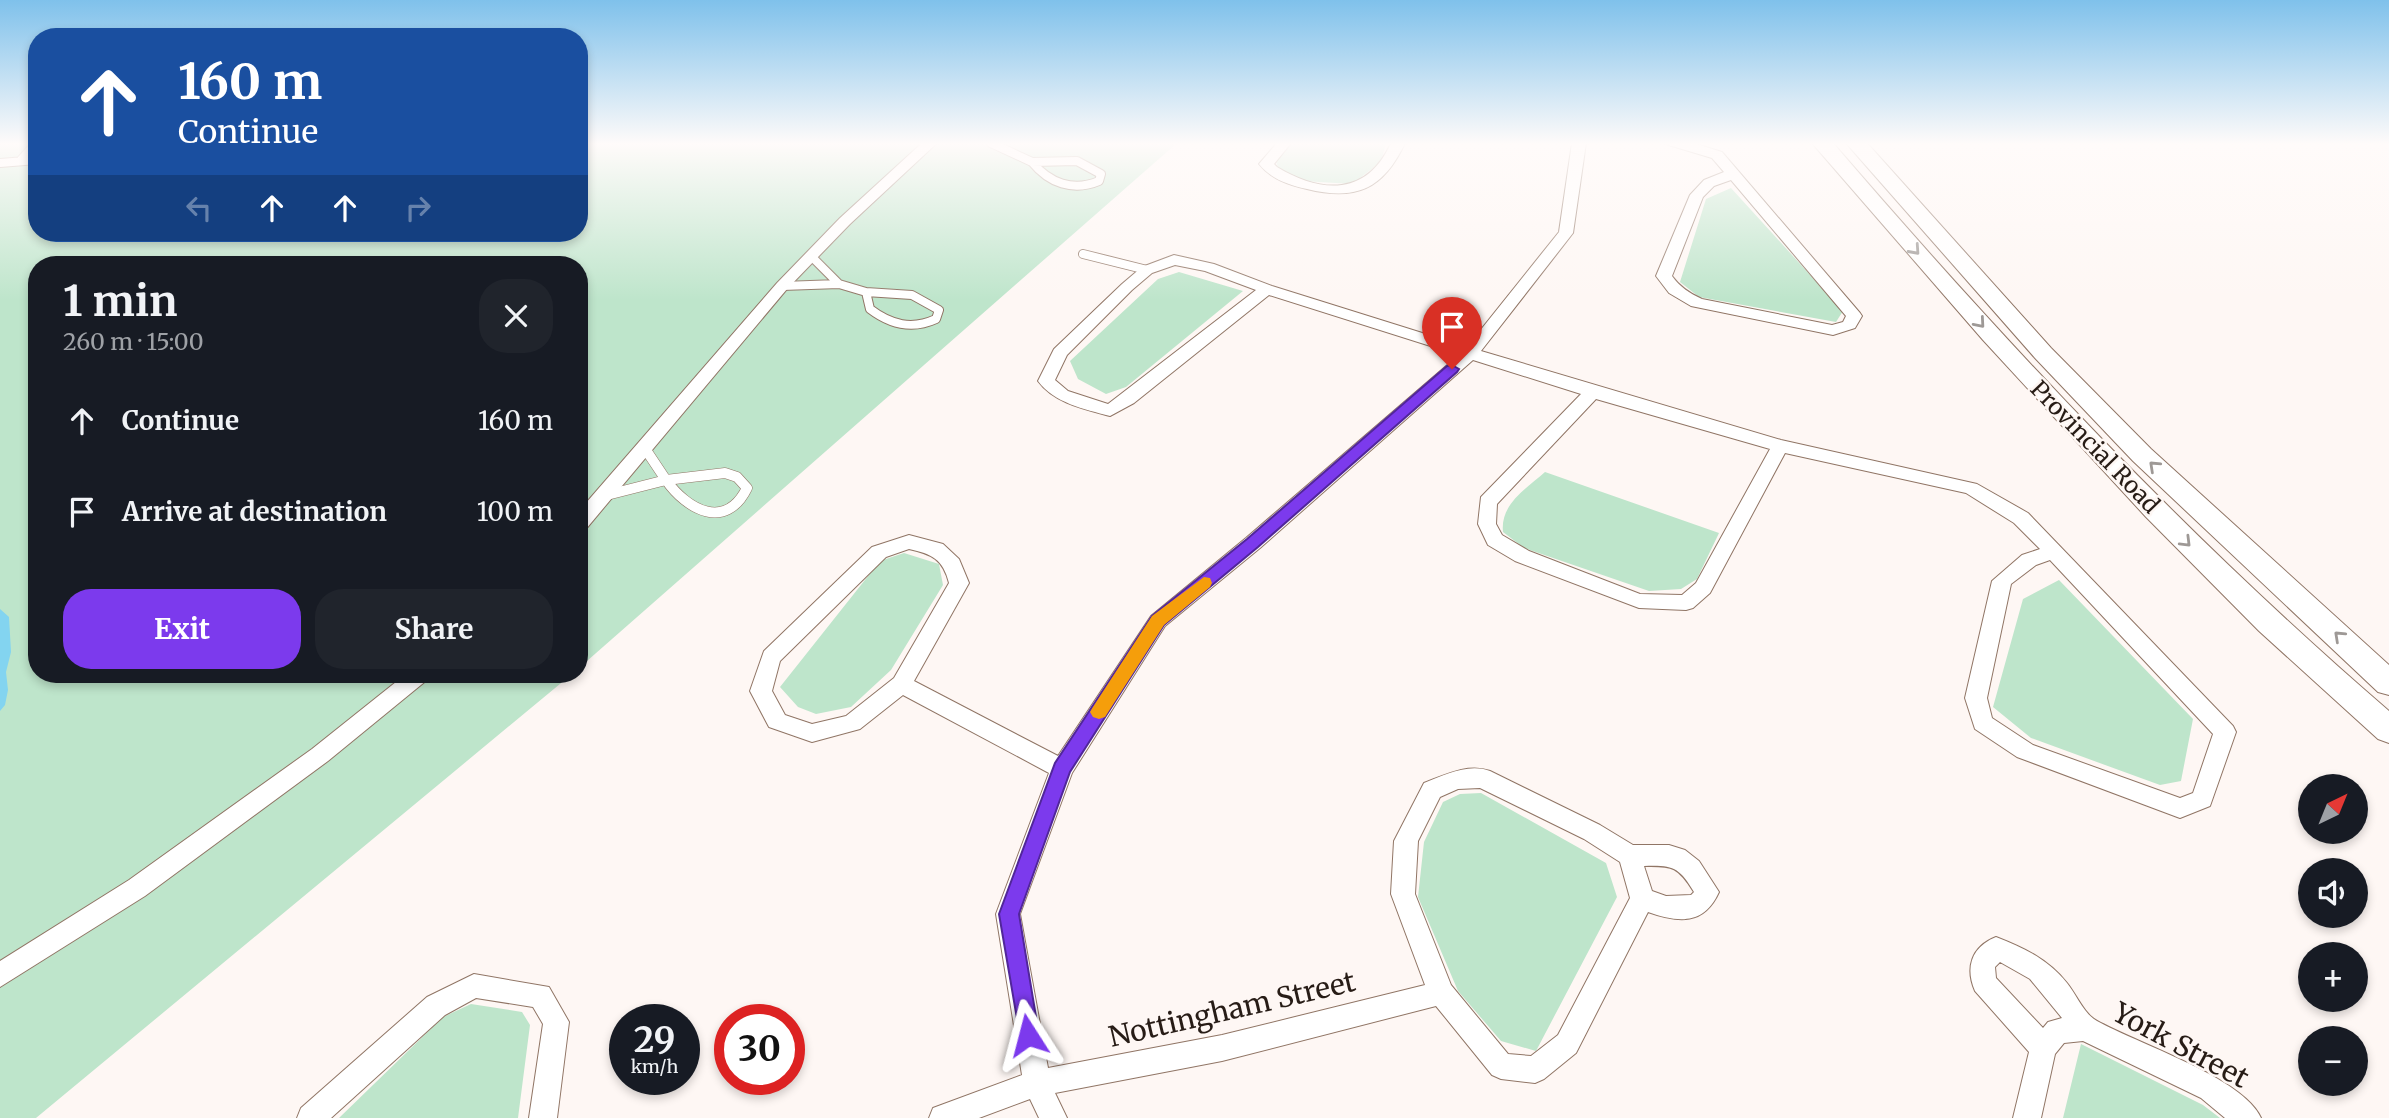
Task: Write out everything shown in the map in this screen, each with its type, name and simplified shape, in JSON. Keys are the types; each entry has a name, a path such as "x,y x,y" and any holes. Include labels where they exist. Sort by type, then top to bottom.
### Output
{"street":[{"path":"588,514 782,286 873,195"},
{"path":"1053,1118 1037,1083 1009,914 1062,769 1158,621 1253,543 1472,352 1566,233 1571,195"},
{"path":"1697,195 1664,276 1678,294 1697,303 1833,330 1849,325 1854,316 1750,195"},
{"name":"Provincial Road","path":"1867,195 2105,461 2219,574 2383,718"},
{"name":"Provincial Road","path":"1903,195 2043,354 2142,455 2389,683"},
{"path":"1882,213 1917,211"},
{"path":"1267,289 1128,399 1110,410 1062,395 1046,381 1060,354 1147,270 1174,260 1209,267 1267,289 1593,392 1780,446 1971,488 2021,518 2054,552 2225,732 2202,799 2180,808 2025,751 1983,723 1976,698 2002,581 2029,560 2054,552"},
{"path":"1593,392 1488,502 1487,524 1495,540 1522,556 1639,601 1686,603 1703,588 1780,446"},
{"path":"909,542 940,548 955,564 959,583 901,684 852,723 812,733 776,721 761,691 771,657 879,552 909,542"},
{"path":"0,975 137,888 320,755 409,683"},
{"path":"901,684 1062,769"},
{"path":"1630,856 1642,899 1567,1044 1535,1070 1501,1066 1441,993 1403,894 1406,841 1432,790 1456,779 1482,778 1592,832 1630,856 1671,855 1690,864 1707,892 1698,906 1666,907 1642,899"},
{"name":"York Street","path":"2084,1028 2057,1031 2043,1048 1984,983 1982,963 1996,949 2023,958 2045,974 2084,1028 2210,1089 2247,1118"},
{"path":"311,1118 436,1006 474,986 540,996 556,1022 543,1118"},
{"name":"Nottingham Street","path":"943,1118 1037,1083 1222,1048 1441,993"},
{"path":"2028,1118 2043,1048"}],"lane":[{"path":"1083,254 1147,270"},
{"path":"811,256 839,284"},
{"path":"782,286 839,284 866,292 914,293 928,299 939,310 936,319 925,326 892,323 870,309 866,292"},
{"path":"606,495 668,481 712,473 735,475 747,488 741,501 727,511 710,512 689,506 668,481 644,447"}],"green space":[{"path":"0,195 28,195 28,242 588,242 588,195 1118,195 588,660 588,256 28,256 28,683 561,683 36,1118 0,1118"},
{"path":"1715,195 1738,195 1843,311 1836,322 1699,297 1680,282 1706,199"},
{"path":"1179,272 1243,291 1126,387 1106,394 1078,379 1070,361 1158,279"},
{"path":"1545,472 1719,533 1697,579 1681,589 1649,591 1524,548 1503,532 1503,522 1510,505"},
{"path":"904,553 939,564 943,585 891,670 851,707 816,714 798,707 780,687 880,561"},
{"path":"2059,580 2193,719 2181,781 2160,785 2031,738 1993,707 2023,599"},
{"path":"1481,793 1606,863 1617,897 1536,1051 1501,1041 1458,991 1418,897 1424,842 1443,802 1460,794"},
{"path":"471,1004 522,1012 530,1025 518,1118 339,1118 443,1017"},
{"path":"2081,1044 2203,1105 2220,1118 2063,1118"}],"water":[{"path":"0,609 9,617 11,652 6,672 8,690 5,705 0,711"}],"slow traffic":[{"path":"1099,712 1158,621 1204,583"}],"route":[{"path":"1028,1035 1009,914 1062,769 1158,621 1253,543 1452,369"}]}
